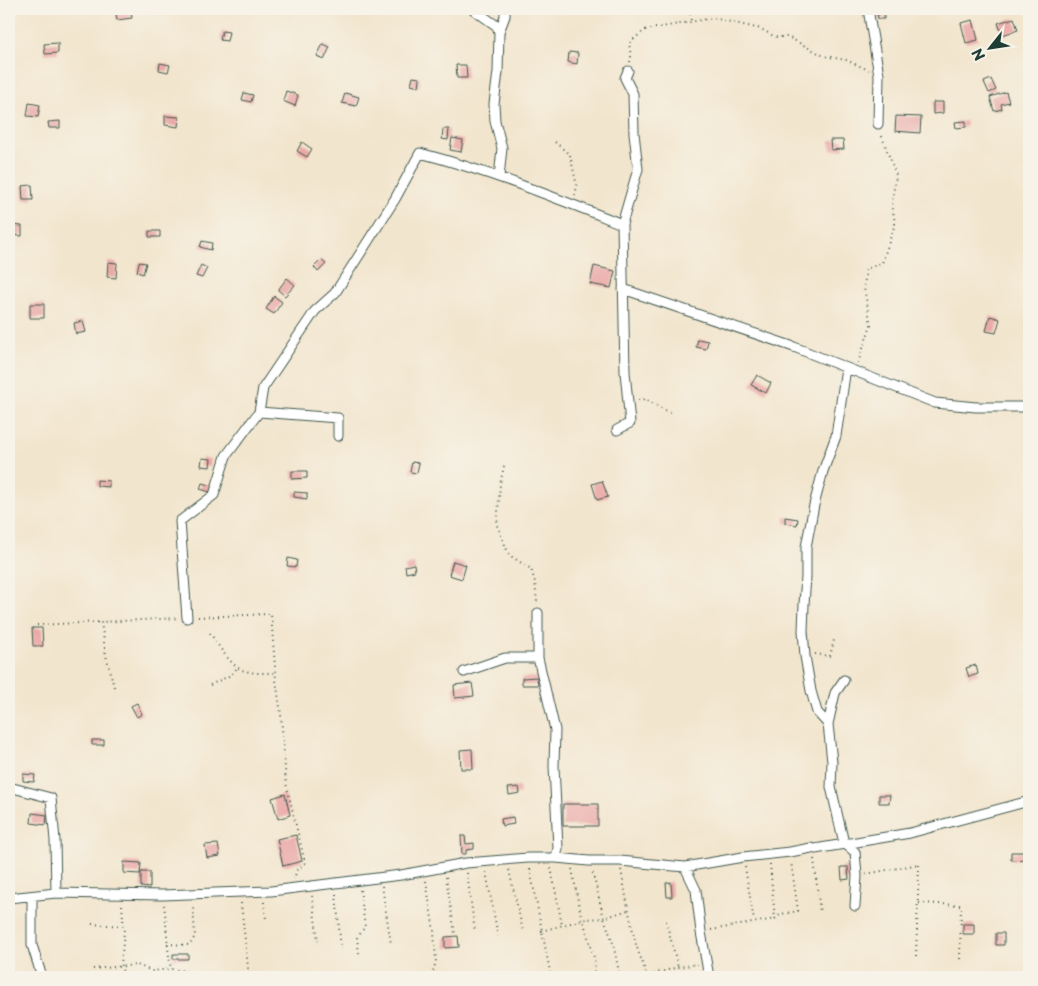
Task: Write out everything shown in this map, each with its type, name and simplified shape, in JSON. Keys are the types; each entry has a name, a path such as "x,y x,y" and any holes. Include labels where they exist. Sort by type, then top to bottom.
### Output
{"street":[{"path":"473,9 497,26 499,32"},
{"path":"499,177 502,148 495,121 494,104 498,72 499,32 505,16 505,9"},
{"path":"868,9 879,76 878,124"},
{"path":"617,430 630,423 623,289 622,224 638,169 634,133 633,94 625,78 628,71"},
{"path":"187,618 180,521 214,495 226,456 259,412 263,388 315,311 335,294 395,199 420,153 499,177 622,224"},
{"path":"623,289 794,347 935,403 976,407 1029,407"},
{"path":"828,724 817,712 805,656 803,613 806,547 814,505 823,471 836,436 850,370"},
{"path":"259,412 338,418 338,436"},
{"path":"538,613 538,658 555,730 554,775 558,848 553,858"},
{"path":"464,672 505,658 538,658"},
{"path":"844,680 835,693 828,724 832,762 831,786 836,813 844,843 855,852 857,876 854,906"},
{"path":"9,787 51,798 56,840 56,893"},
{"path":"9,898 56,893 162,895 240,893 401,875 445,865 506,859 553,858 620,861 685,867 744,857 815,849 910,833 1029,801"},
{"path":"685,867 696,890 709,977"},
{"path":"32,897 32,945 42,977"}],"path":[{"path":"690,9 691,22"},
{"path":"628,71 631,57 629,43 645,30 713,18 761,29 775,37 788,38 824,56 846,60 869,70 878,87"},
{"path":"850,370 871,325 864,288 866,269 882,263 895,224 892,202 896,175 878,124"},
{"path":"555,142 570,155 577,186 572,204"},
{"path":"628,402 645,399 670,412"},
{"path":"504,466 500,484 497,525 509,555 531,569 535,582 538,613"},
{"path":"37,624 271,614 286,783 305,863 297,870 291,888"},
{"path":"101,622 106,655 114,687"},
{"path":"210,632 222,651 238,667 255,672 275,673"},
{"path":"805,656 818,654 830,656 834,640"},
{"path":"210,686 231,675 238,667"},
{"path":"811,848 816,866 820,913"},
{"path":"701,932 775,919 781,914 798,912 790,852"},
{"path":"769,855 775,919"},
{"path":"744,857 754,922"},
{"path":"528,858 551,977"},
{"path":"553,858 562,924"},
{"path":"506,859 523,931"},
{"path":"570,859 582,920 595,961 594,977"},
{"path":"484,861 498,936"},
{"path":"590,861 604,918 613,943 620,977"},
{"path":"620,861 628,910 637,950 645,966 646,977 678,967 706,963"},
{"path":"466,863 475,932"},
{"path":"857,876 919,864 916,956"},
{"path":"445,865 455,934"},
{"path":"424,870 434,931 436,962 431,977"},
{"path":"381,876 391,944"},
{"path":"358,879 365,926 357,938 359,953"},
{"path":"335,883 341,949"},
{"path":"311,886 318,941"},
{"path":"262,891 266,919"},
{"path":"167,944 190,945 195,936 194,893"},
{"path":"240,893 249,977"},
{"path":"121,895 123,926 121,966 124,977"},
{"path":"162,895 171,969"},
{"path":"919,903 961,905 960,960"},
{"path":"541,931 562,924 604,918 628,910"},
{"path":"666,921 678,967"},
{"path":"92,924 123,926"},
{"path":"93,969 137,965 152,971 171,969 204,974"}],"building":[{"path":"115,9 131,9 132,18 117,20"},
{"path":"877,9 884,9 884,19 878,19"},
{"path":"1014,18 1018,30 1002,35 998,23"},
{"path":"973,20 978,40 966,43 961,23"},
{"path":"222,31 229,32 227,41 220,40"},
{"path":"58,43 58,53 45,54 44,44"},
{"path":"323,44 330,47 324,60 317,56"},
{"path":"569,52 578,53 577,64 568,62"},
{"path":"160,63 170,65 168,72 159,70"},
{"path":"456,65 466,65 467,78 457,78"},
{"path":"413,77 420,78 419,87 411,85"},
{"path":"991,79 996,90 989,93 984,82"},
{"path":"286,91 298,95 295,106 283,101"},
{"path":"1006,92 1009,102 1001,104 1002,109 994,111 990,97"},
{"path":"244,93 253,95 251,102 242,100"},
{"path":"345,93 359,97 356,106 342,103"},
{"path":"933,102 943,102 943,113 933,114"},
{"path":"29,103 40,105 38,117 27,116"},
{"path":"165,116 179,117 178,127 165,125"},
{"path":"896,116 921,117 920,133 895,131"},
{"path":"60,121 60,128 49,128 48,122"},
{"path":"966,121 966,127 956,128 955,122"},
{"path":"443,129 449,129 448,140 442,139"},
{"path":"452,138 463,140 461,152 450,150"},
{"path":"830,140 843,140 844,149 831,150"},
{"path":"302,142 312,149 307,157 297,151"},
{"path":"32,185 33,200 23,200 22,186"},
{"path":"11,225 22,226 22,236 11,235"},
{"path":"149,231 160,231 160,237 149,237"},
{"path":"202,241 212,243 211,250 200,247"},
{"path":"321,260 326,264 318,272 314,267"},
{"path":"108,262 117,263 116,278 107,277"},
{"path":"139,262 146,263 143,274 137,272"},
{"path":"201,265 207,268 202,278 196,276"},
{"path":"594,266 615,271 611,288 590,284"},
{"path":"287,278 295,285 285,296 278,290"},
{"path":"274,296 282,302 274,314 266,309"},
{"path":"30,304 44,304 44,318 30,318"},
{"path":"990,316 1000,319 996,333 986,331"},
{"path":"83,321 86,332 76,334 74,323"},
{"path":"698,339 708,341 706,349 696,347"},
{"path":"757,375 771,383 766,393 751,385"},
{"path":"202,458 211,459 210,467 201,466"},
{"path":"412,462 419,463 417,473 410,472"},
{"path":"292,471 307,471 307,478 292,479"},
{"path":"97,480 109,481 109,487 97,486"},
{"path":"602,481 608,497 597,500 592,484"},
{"path":"202,483 212,486 210,492 200,489"},
{"path":"294,492 307,493 307,499 294,497"},
{"path":"785,517 798,519 797,525 785,523"},
{"path":"288,558 297,560 296,567 287,566"},
{"path":"453,561 466,565 462,579 449,575"},
{"path":"414,564 415,571 406,573 405,566"},
{"path":"32,628 42,628 43,646 33,646"},
{"path":"976,665 978,674 969,677 966,668"},
{"path":"537,677 538,685 522,685 522,678"},
{"path":"472,683 474,696 455,698 454,685"},
{"path":"137,703 142,714 137,717 131,706"},
{"path":"92,740 104,740 104,745 92,745"},
{"path":"472,749 473,769 461,769 460,750"},
{"path":"23,774 35,775 34,782 23,781"},
{"path":"519,787 520,793 509,795 508,788"},
{"path":"285,794 290,815 278,819 272,798"},
{"path":"879,795 890,795 889,803 879,803"},
{"path":"563,804 598,804 598,826 563,826"},
{"path":"32,813 47,815 46,825 31,823"},
{"path":"513,817 514,824 502,826 501,819"},
{"path":"296,835 302,861 283,866 277,839"},
{"path":"461,836 465,836 466,844 474,843 474,849 466,850 466,854 462,854"},
{"path":"218,844 220,856 207,858 205,845"},
{"path":"1011,852 1025,852 1026,859 1011,860"},
{"path":"124,862 141,863 140,874 124,873"},
{"path":"841,867 848,867 849,879 842,880"},
{"path":"141,872 150,872 150,888 141,887"},
{"path":"671,882 672,897 667,897 666,883"},
{"path":"963,924 974,924 974,934 963,934"},
{"path":"996,933 1004,933 1004,945 996,945"},
{"path":"458,936 459,947 445,948 445,937"},
{"path":"173,954 188,954 188,959 173,959"}]}
